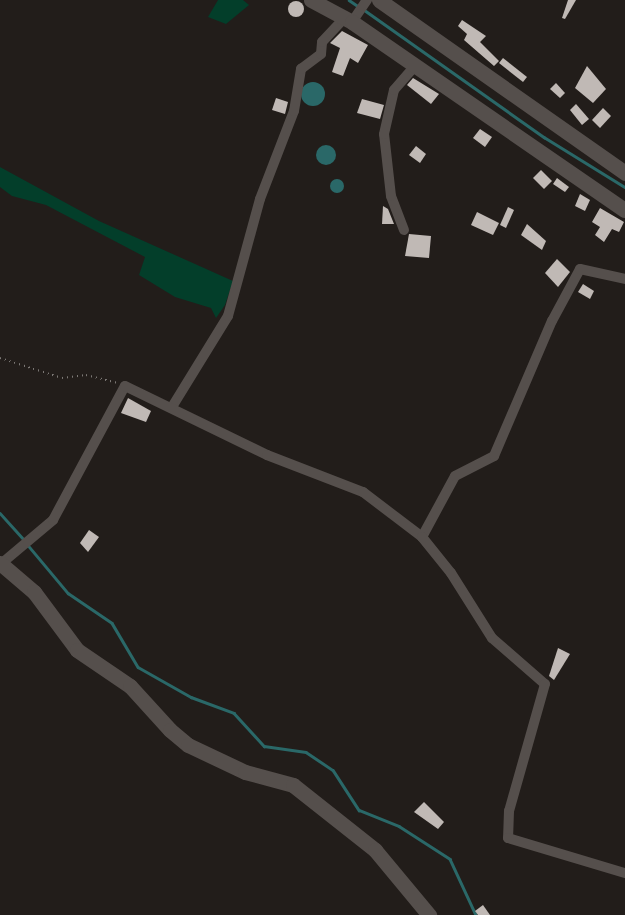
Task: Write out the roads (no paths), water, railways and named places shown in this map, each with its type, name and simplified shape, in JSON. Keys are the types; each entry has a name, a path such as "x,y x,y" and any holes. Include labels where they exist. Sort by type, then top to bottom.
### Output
{"main road":[{"path":"311,0 348,20 625,210"},
{"path":"379,0 625,172"},
{"path":"1,563 39,598 77,650 130,686 170,730 188,745 245,772 293,785 375,850 429,915"}],"street":[{"path":"172,407 228,316 260,199 294,111 301,69 321,54 322,42 348,20 367,0"},
{"path":"404,230 391,196 384,134 394,90 415,66"},
{"path":"422,537 455,476 494,456 552,321 580,269 625,279"},
{"path":"1,563 16,555 39,534 62,505 125,386 132,386 267,455 363,492 422,537 492,638 545,684 510,811 508,838 625,873"}],"water":[{"path":"313,82 322,85 325,94 322,103 313,106 304,103 301,94 304,85"},
{"path":"322,145 330,145 336,151 336,159 330,165 322,165 316,159 316,151"},
{"path":"334,179 340,179 344,186 340,193 334,193 330,189 330,183"}],"waterway":[{"path":"349,0 358,6"},
{"path":"363,9 544,137 625,187"},
{"path":"0,513 24,540"},
{"path":"27,544 68,593 112,623 138,667 191,697 234,713 264,746 306,752 333,770 359,810 399,826 450,859 476,915"}]}
